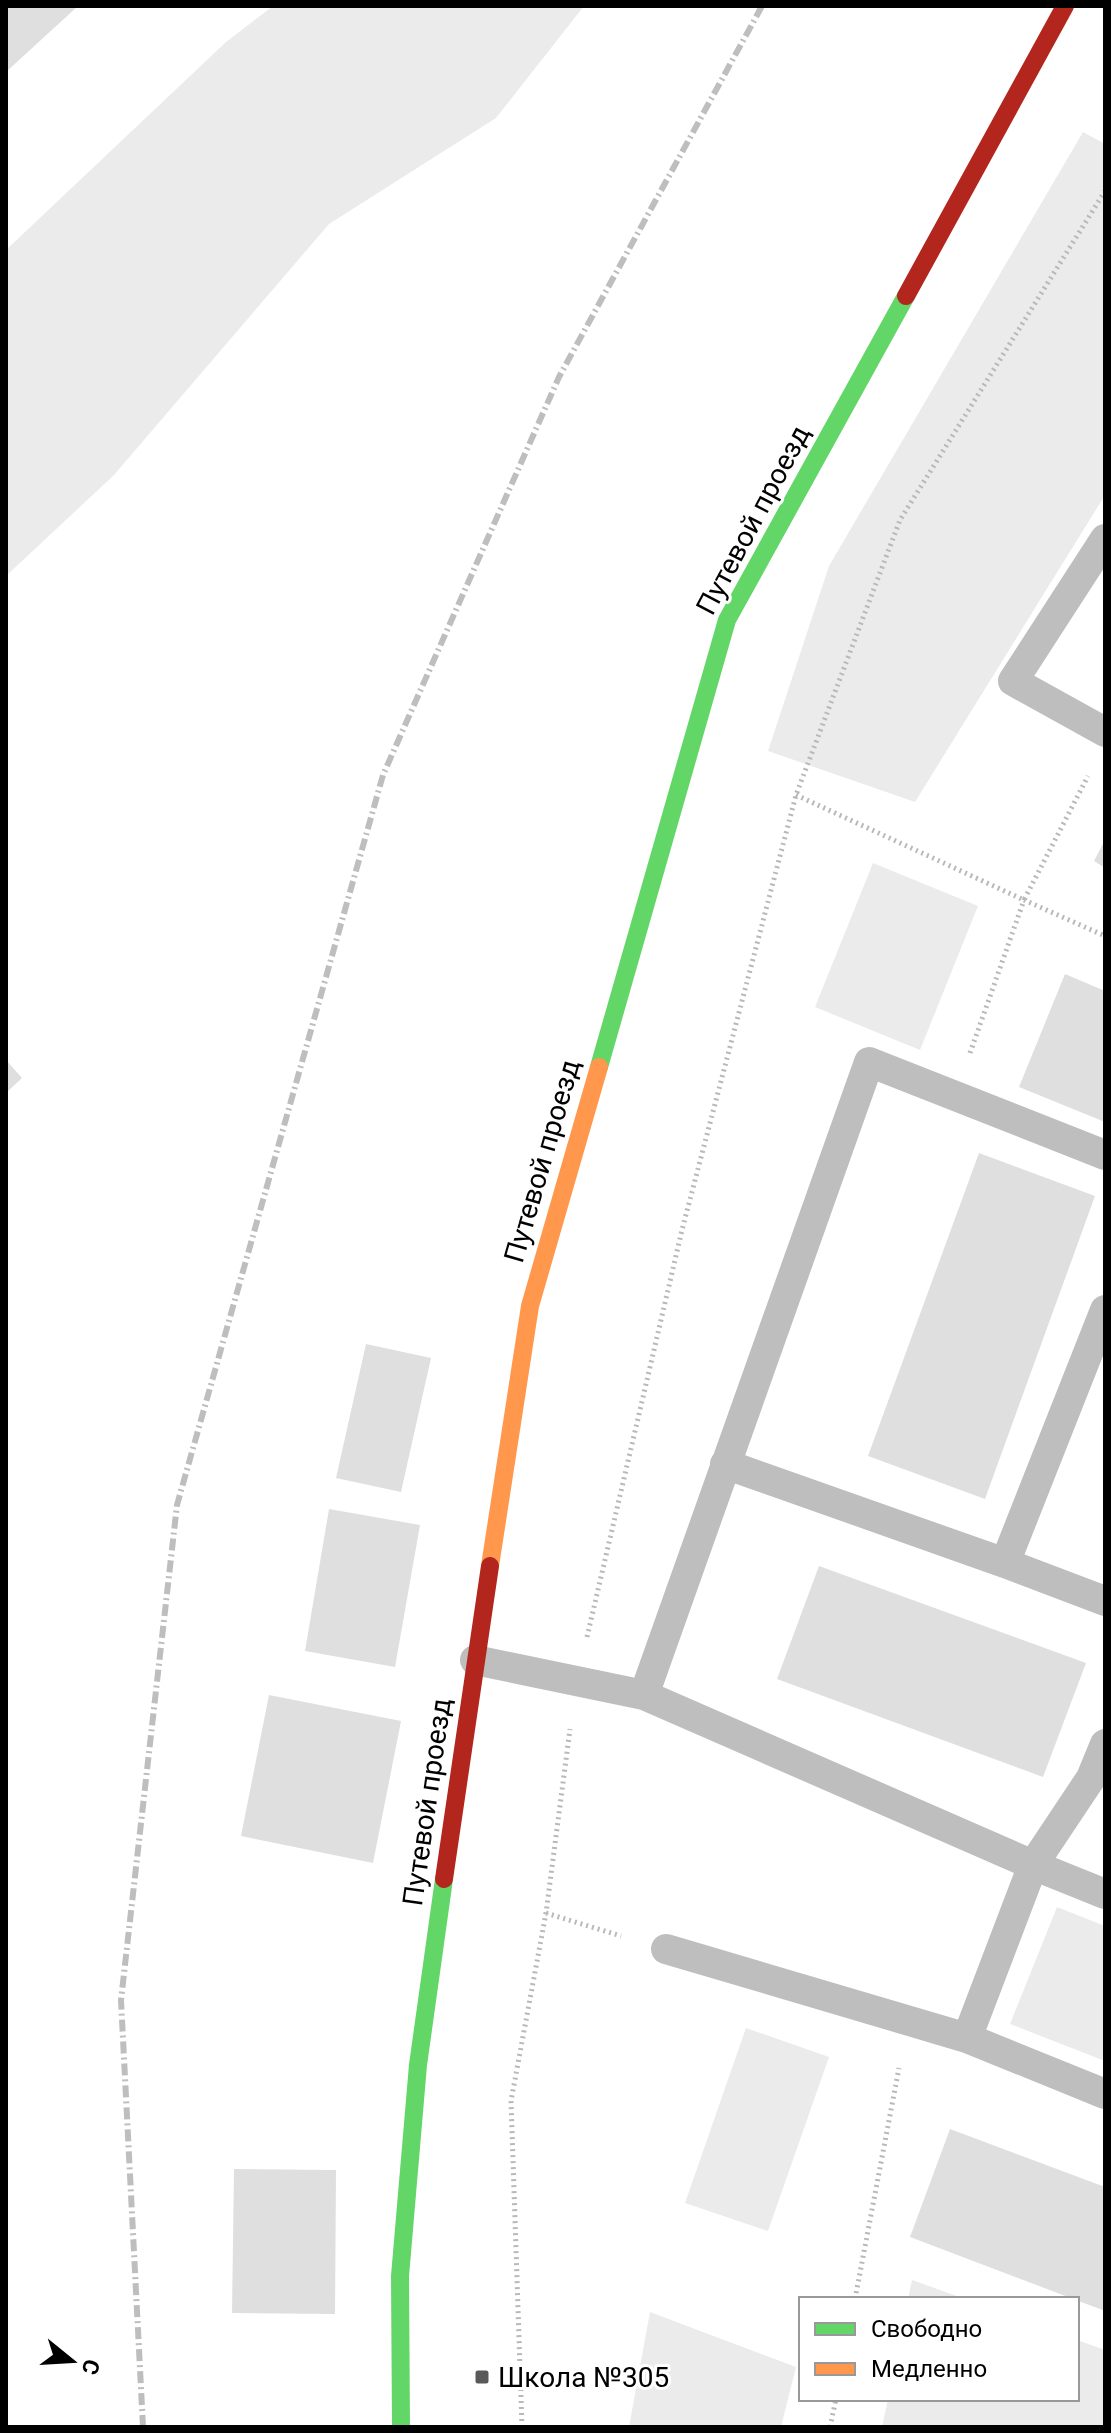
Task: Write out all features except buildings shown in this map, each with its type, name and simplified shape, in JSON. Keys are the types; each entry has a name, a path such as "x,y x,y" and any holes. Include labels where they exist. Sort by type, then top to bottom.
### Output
{"street":[{"name":"Путевой проезд","path":"401,2427 400,2276 418,2065 475,1660 530,1306 727,620 1065,6"}],"lane":[{"path":"1105,539 1013,681 1105,732"},
{"path":"644,1695 869,1062 1105,1155"},
{"path":"1005,1563 1105,1310"},
{"path":"725,1464 1105,1601"},
{"path":"475,1660 644,1695 1105,1894"},
{"path":"967,2038 1033,1865 1091,1778 1105,1744"},
{"path":"666,1949 967,2038 1105,2094"}],"path":[{"path":"522,2427 511,2101 546,1913 576,1681 682,1230 796,795 900,520 1105,191"},
{"path":"956,1096 1024,900 1091,769"},
{"path":"796,795 1105,936"},
{"path":"546,1913 666,1949"},
{"path":"855,2297 909,2021"},
{"path":"830,2427 836,2401"}],"shaded area":[{"path":"273,6 584,6 496,118 329,224 114,475 6,576 6,250 226,42"},
{"path":"1083,132 1105,144 1105,495 915,802 768,751 829,566"},
{"path":"873,863 978,906 920,1050 815,1007"},
{"path":"1057,1907 1105,1926 1105,2061 1010,2024"},
{"path":"746,2028 829,2057 768,2231 685,2203"},
{"path":"912,2280 959,2297 908,2297"},
{"path":"650,2312 796,2367 781,2427 629,2427"},
{"path":"1079,2341 1105,2350 1105,2427 882,2427 888,2401 1079,2401"}],"railway":[{"path":"143,2427 121,2000 177,1505 383,775 559,377 762,6"}],"traffic: fast":[{"path":"599,1067 727,620 906,296"},
{"path":"401,2427 400,2276 418,2065 444,1879"}],"traffic: slow":[{"path":"490,1566 530,1306 599,1067"}],"traffic: jam":[{"path":"906,296 1065,6"},
{"path":"444,1879 490,1566"}],"place":[{"name":"Школа №305","path":"482,2377"}]}
